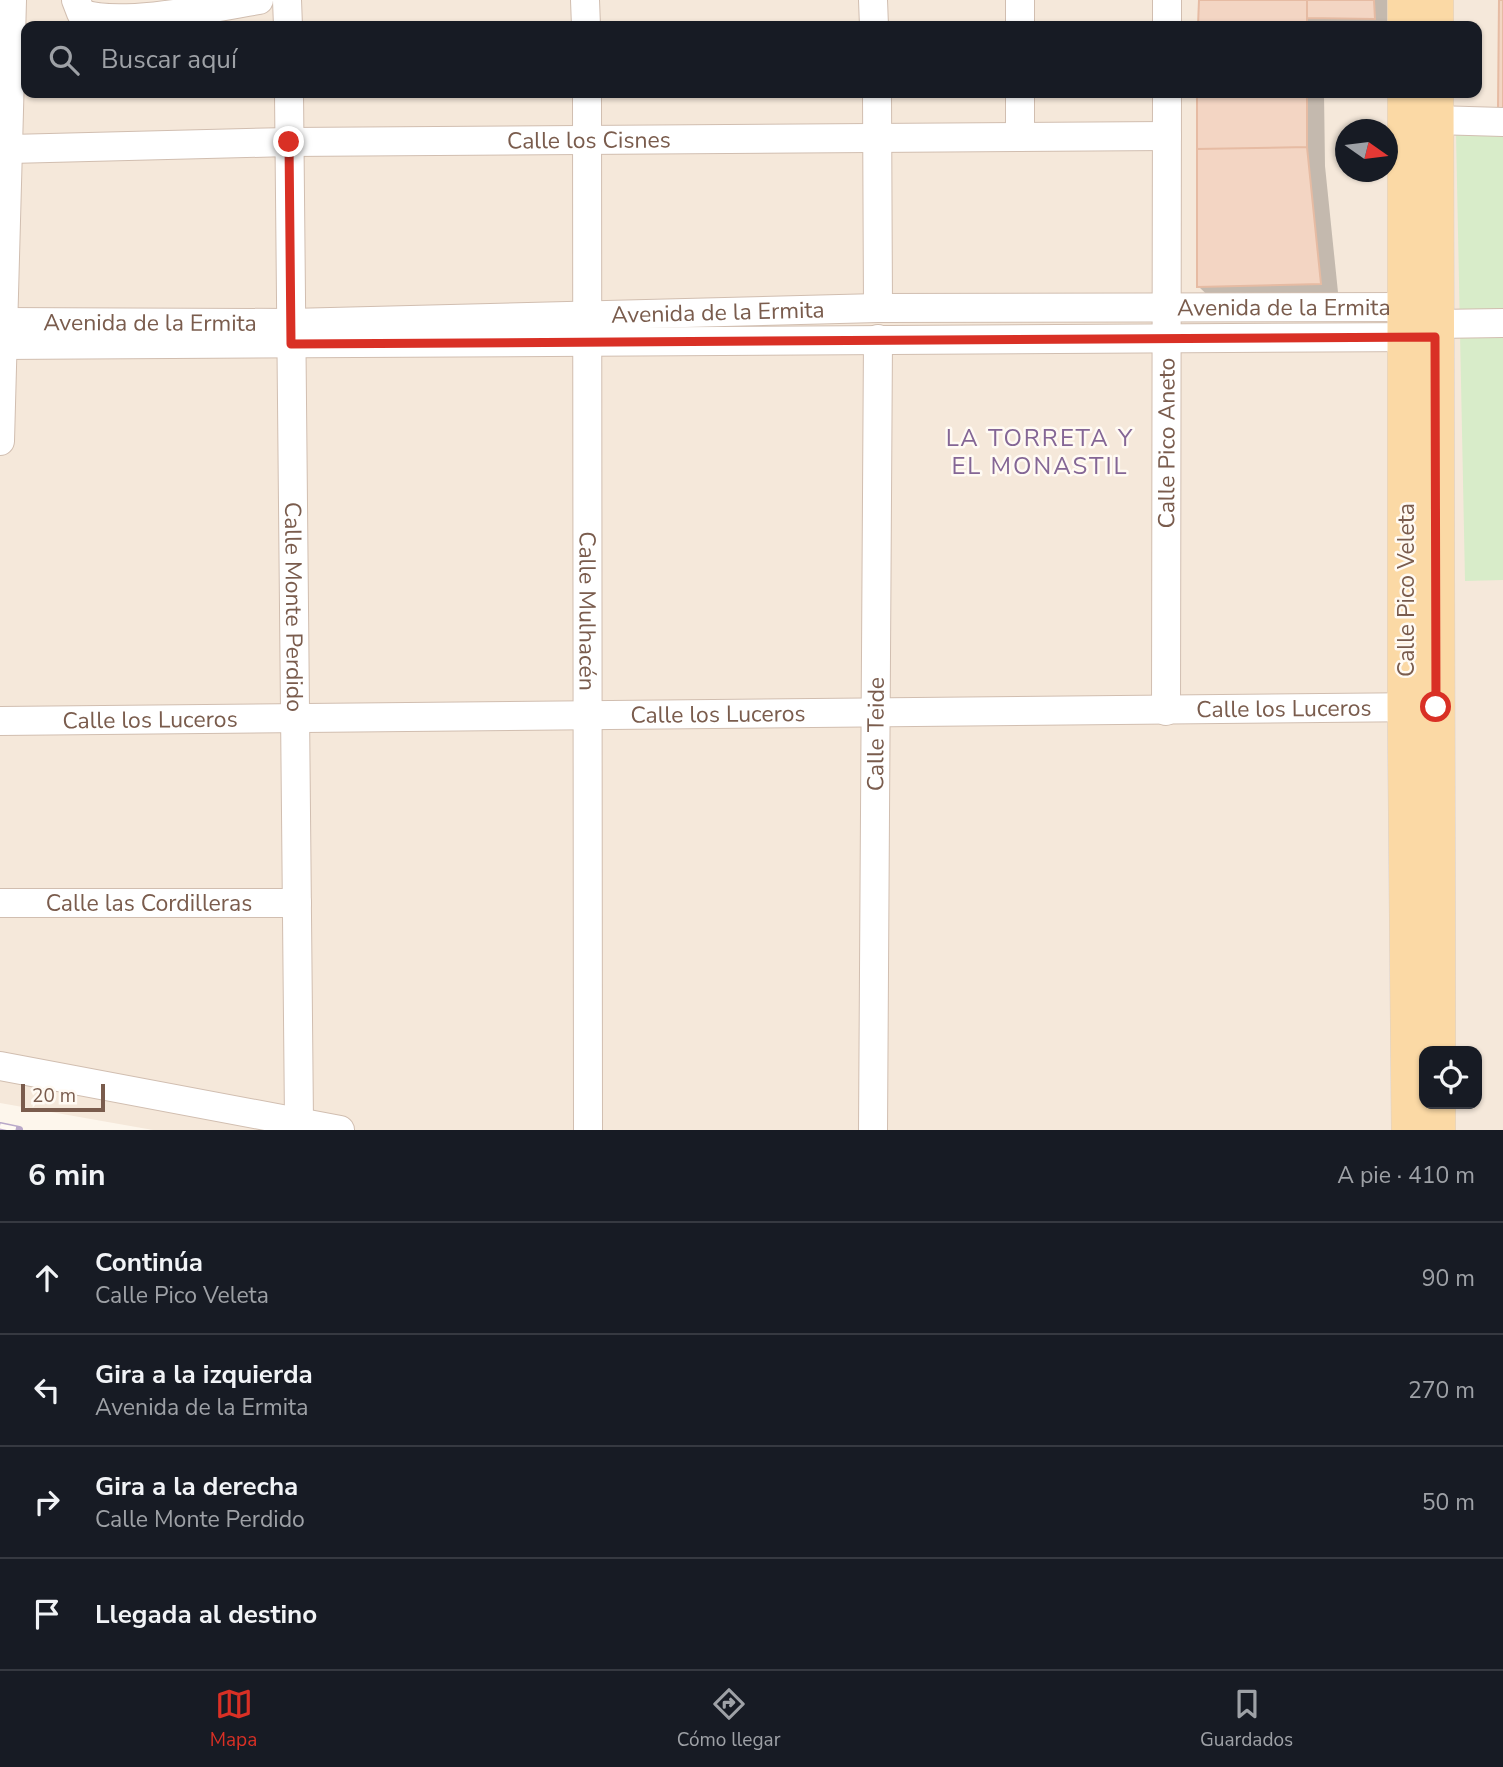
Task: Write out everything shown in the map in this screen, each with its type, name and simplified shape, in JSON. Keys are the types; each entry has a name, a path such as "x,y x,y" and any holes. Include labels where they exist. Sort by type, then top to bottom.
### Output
{"main road":[{"path":"1406,0 1406,21"},
{"path":"1435,0 1435,21"},
{"name":"Calle Pico Veleta","path":"1406,98 1424,322"},
{"name":"Calle Pico Veleta","path":"1410,1130 1421,707 1424,322 1435,106"},
{"name":"Calle Pico Veleta","path":"1421,707 1437,1046"},
{"path":"1437,1109 1437,1130"}],"street":[{"path":"0,441 12,0"},
{"path":"76,0 81,13 99,17 138,17 259,0"},
{"path":"287,0 288,21"},
{"path":"585,0 586,21"},
{"path":"873,0 874,21"},
{"path":"1020,0 1020,21"},
{"path":"1167,0 1167,21"},
{"name":"Calle Monte Perdido","path":"289,98 299,1122"},
{"name":"Calle Mulhacén","path":"587,98 587,1130"},
{"path":"877,98 878,308"},
{"path":"1020,98 1020,137"},
{"name":"Calle Pico Aneto","path":"1166,711 1167,98"},
{"path":"1435,106 1503,122"},
{"name":"Calle los Cisnes","path":"10,149 289,142 1167,136"},
{"name":"Avenida de la Ermita","path":"588,331 878,308 1167,309 1424,322"},
{"path":"1424,322 1503,323"},
{"name":"Avenida de la Ermita","path":"2,334 588,331 878,339 1167,337 1424,322"},
{"name":"Calle Teide","path":"873,1130 878,339"},
{"name":"Calle los Luceros","path":"0,721 1421,707"},
{"name":"Calle las Cordilleras","path":"0,903 297,903"},
{"path":"0,1066 340,1130"}],"shaded area":[{"path":"0,0 1503,0 1503,1130 153,1130 0,1103"}],"green space":[{"path":"1503,131 1503,580 1465,581 1456,133"}],"building":[{"path":"1199,0 1307,0 1307,21 1198,21"},
{"path":"1307,0 1374,0 1375,19 1307,18"},
{"path":"1499,0 1503,0 1503,108 1498,108"},
{"path":"1197,98 1307,98 1307,147 1197,149"},
{"path":"1307,147 1321,284 1197,287 1197,149"}],"railway":[{"path":"0,1126 19,1130"}],"district":[{"name":"LA TORRETA Y EL MONASTIL","path":"1040,452"}],"route":[{"path":"289,142 291,344 1435,337 1436,707"}]}
